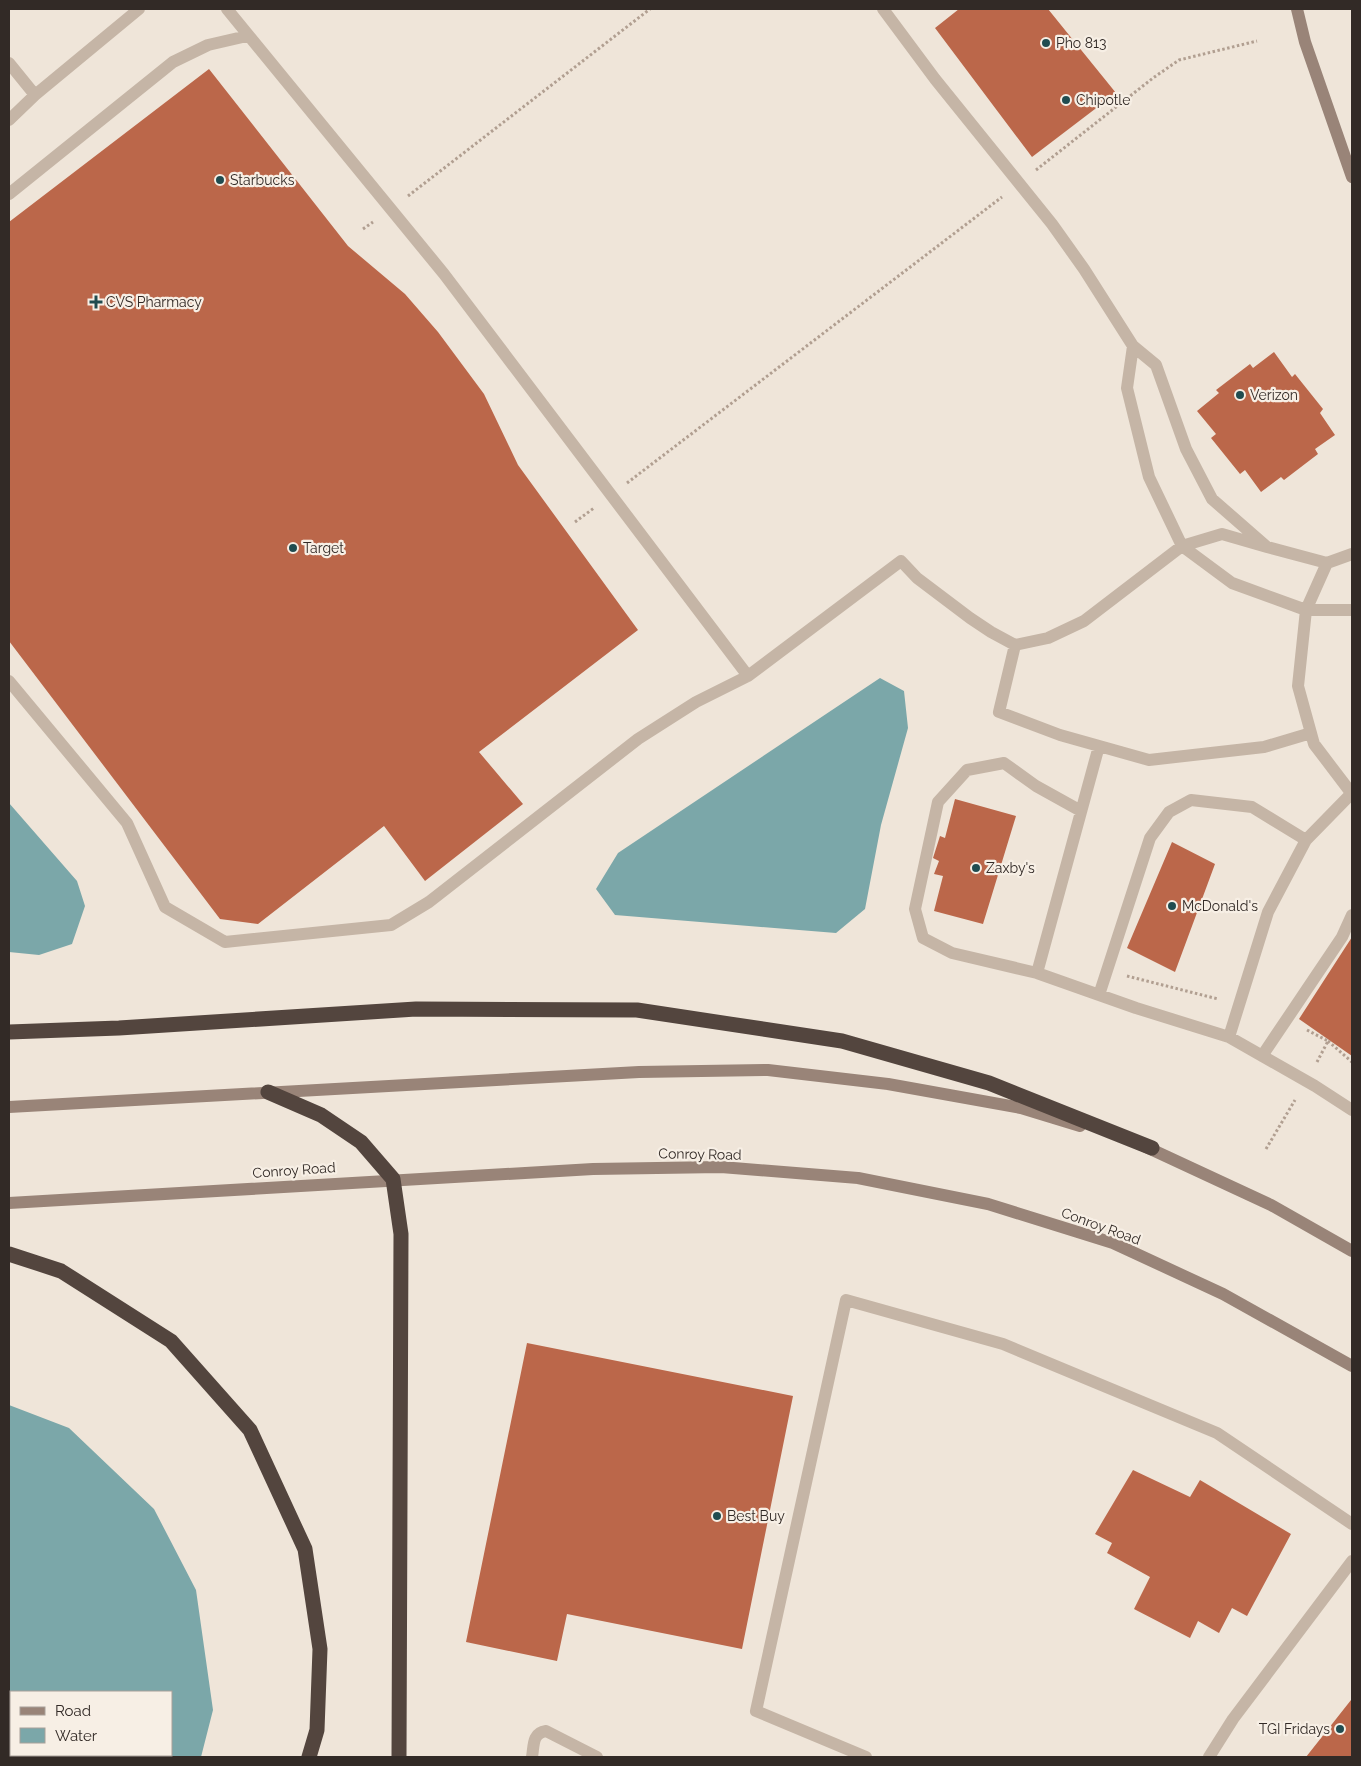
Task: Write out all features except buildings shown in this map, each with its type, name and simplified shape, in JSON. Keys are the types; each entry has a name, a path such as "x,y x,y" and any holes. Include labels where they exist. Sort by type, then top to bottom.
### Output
{"highway":[{"path":"9,1032 120,1028 416,1009 637,1010 842,1041 989,1083 1152,1148"},
{"path":"268,1092 321,1115 361,1142 393,1179 402,1234 399,1757"},
{"path":"9,1254 61,1271 171,1341 250,1430 304,1549 320,1649 316,1730 309,1757"}],"main road":[{"path":"1297,9 1304,42 1352,176"},
{"path":"9,1107 639,1072 768,1070 888,1084 1021,1108 1152,1148 1271,1205 1352,1251"},
{"name":"Conroy Road","path":"9,1203 393,1179 593,1169 721,1167 858,1178 988,1204 1113,1243 1223,1294 1352,1366"}],"lane":[{"path":"9,120 35,95 139,9"},
{"path":"227,9 247,36 449,281 748,676"},
{"path":"883,9 935,79 1052,224 1084,269 1133,346 1156,365 1186,449 1212,499 1266,547"},
{"path":"9,194 173,62 208,45 247,36"},
{"path":"9,63 35,95"},
{"path":"1133,346 1126,388 1149,477 1182,546 1232,583 1306,610 1352,610"},
{"path":"9,681 127,823 166,907 225,942 391,925 429,902 638,739 696,702 748,676 901,561 917,578 955,607 991,632 1015,645 1048,638 1084,621 1182,546 1222,534 1327,563 1352,554"},
{"path":"1229,1037 1268,912 1306,840 1352,794 1314,744 1298,686 1306,610 1327,563"},
{"path":"1015,645 999,712 1060,735 1149,760 1264,747 1311,733"},
{"path":"1037,973 1099,746"},
{"path":"1081,811 1036,786 1004,763 968,770 938,802 915,909 923,938 952,953 1037,973 1229,1037 1352,1110"},
{"path":"1099,995 1150,838 1169,812 1191,800 1252,808 1306,840"},
{"path":"1262,1056 1342,937 1352,915"},
{"path":"866,1757 756,1711 846,1300 1003,1344 1217,1433 1352,1524"},
{"path":"1209,1757 1233,1720 1352,1561"},
{"path":"532,1757 534,1739 540,1732 546,1731 597,1757"}],"path":[{"path":"363,229 650,9"},
{"path":"575,522 1178,60 1257,41"},
{"path":"1328,1041 1352,1062"}],"water":[{"path":"880,678 904,691 908,728 881,825 865,909 836,933 615,915 596,889 618,853"},
{"path":"9,803 77,881 85,906 72,944 39,955 9,952"},
{"path":"9,1405 69,1428 154,1509 196,1590 213,1710 201,1757 9,1757"}],"place":[{"name":"Pho 813","path":"1046,43"},
{"name":"Chipotle","path":"1066,100"},
{"name":"Starbucks","path":"220,180"},
{"name":"CVS Pharmacy","path":"96,302"},
{"name":"Verizon","path":"1240,395"},
{"name":"Target","path":"293,548"},
{"name":"Zaxby's","path":"976,868"},
{"name":"McDonald's","path":"1172,906"},
{"name":"Best Buy","path":"717,1516"},
{"name":"TGI Fridays","path":"1340,1729"}]}
